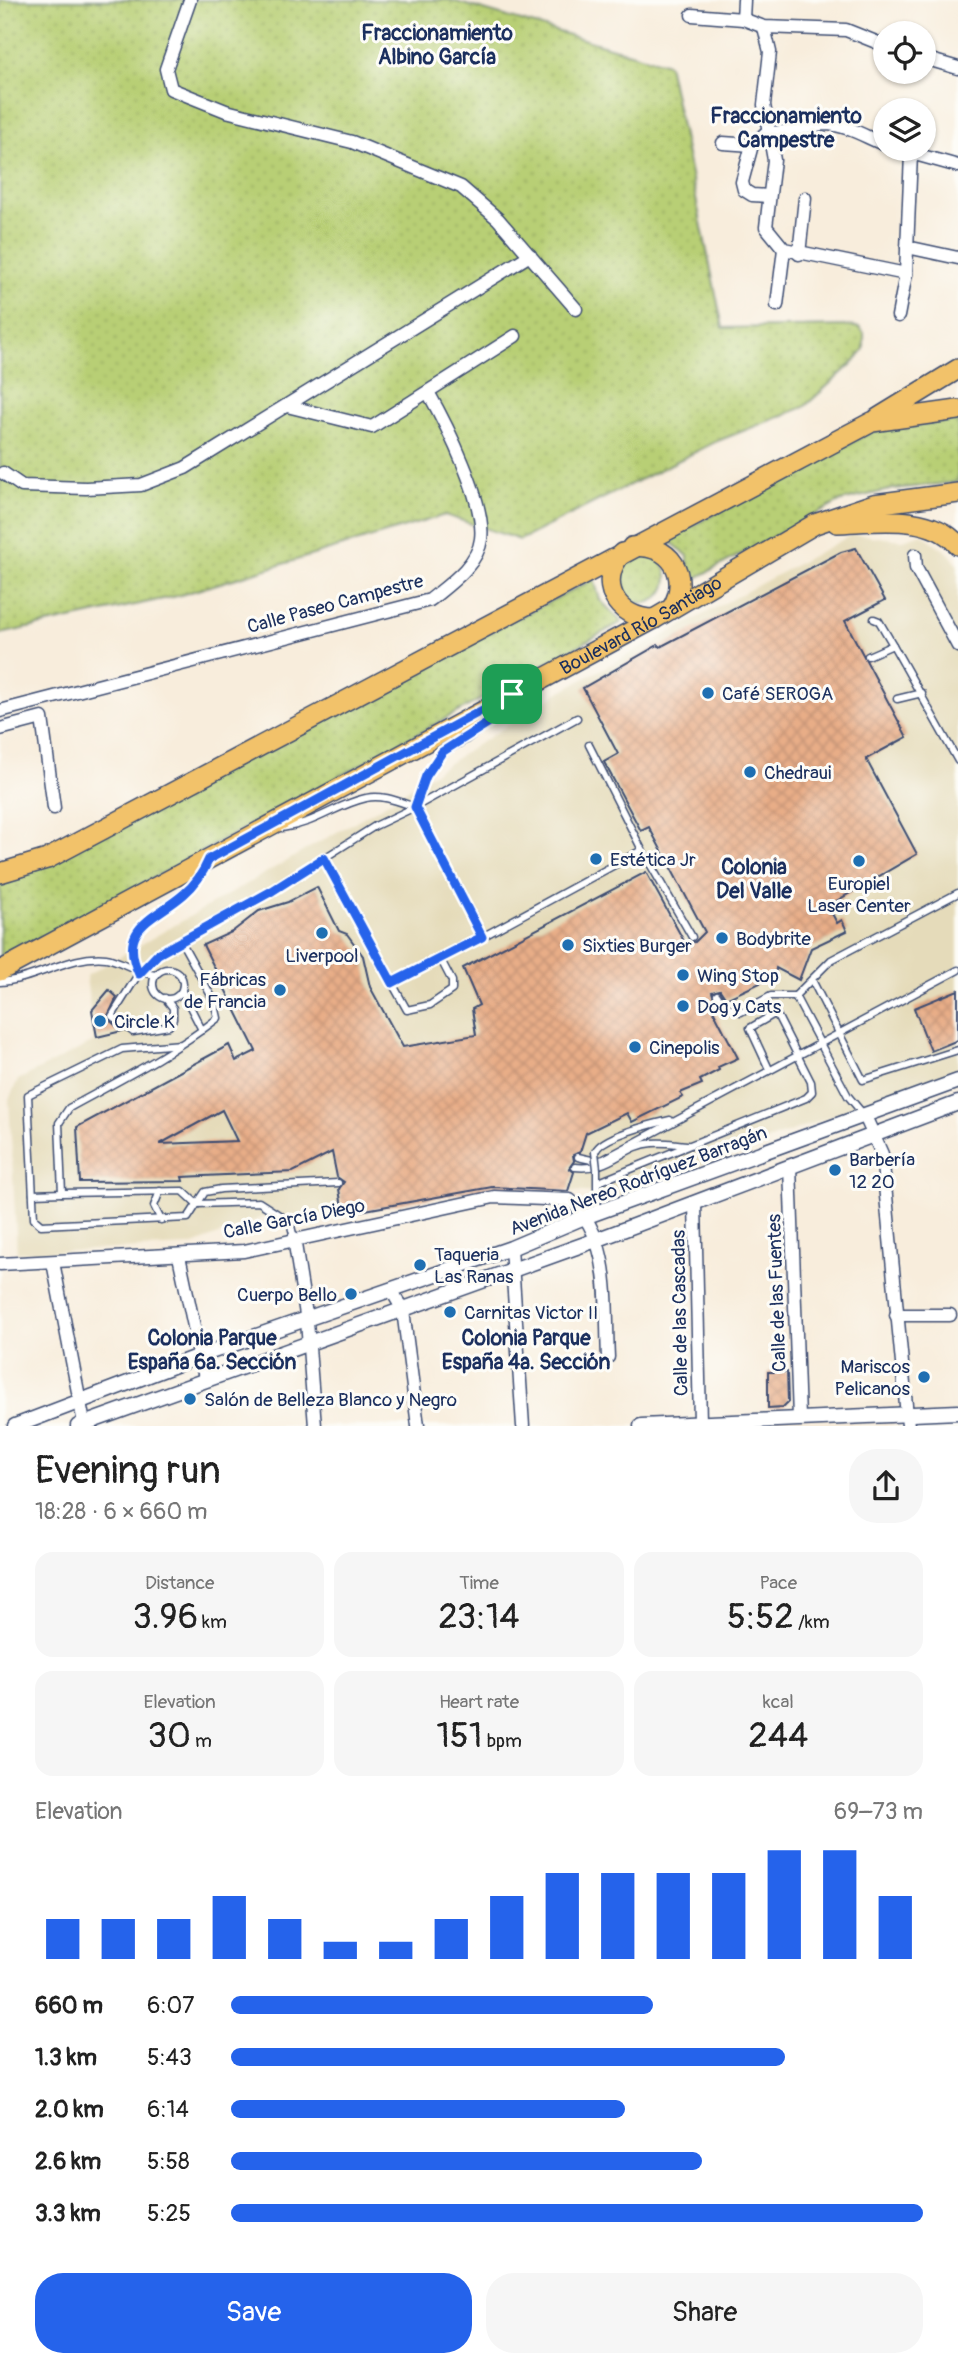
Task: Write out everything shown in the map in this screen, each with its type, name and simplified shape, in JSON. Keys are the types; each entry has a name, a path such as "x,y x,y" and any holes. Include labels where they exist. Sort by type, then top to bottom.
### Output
{"main road":[{"path":"0,873 47,859 627,549 872,422 958,369"},
{"path":"872,422 958,410"},
{"name":"Boulevard Río Santiago","path":"0,971 654,619 815,524 874,504 958,493"},
{"path":"815,524 895,521 917,524 937,530 958,545"},
{"path":"654,619 632,616 615,602 609,581 615,560 627,549 643,545 663,551 677,567 681,589 672,608"}],"street":[{"path":"190,0 166,69 171,89 226,111 352,142 461,187 498,219 576,309"},
{"path":"743,19 744,0"},
{"path":"692,15 743,19 764,27 846,30 873,41"},
{"path":"764,27 770,52 764,105 774,160 766,227 784,249 906,274"},
{"path":"936,62 958,68"},
{"path":"769,196 752,195 744,190 742,182 752,145 767,132 791,132 817,124 832,124 873,140"},
{"path":"723,143 752,145"},
{"path":"936,160 958,166"},
{"path":"898,316 906,274 911,161"},
{"path":"799,254 805,198"},
{"path":"907,247 958,258"},
{"path":"777,305 784,249"},
{"path":"3,473 22,486 141,485 185,468 530,255"},
{"path":"286,406 372,427 515,336"},
{"name":"Calle Paseo Campestre","path":"0,711 430,600 466,568 482,541 480,516 450,432 428,392"},
{"path":"915,555 916,568 958,646"},
{"path":"0,729 42,718 54,808"},
{"name":"Avenida Nereo Rodríguez Barragán","path":"15,1426 199,1356 307,1321 511,1248 582,1218 958,1081"},
{"name":"Avenida Nereo Rodríguez Barragán","path":"81,1424 106,1420 205,1378 596,1240 958,1102"},
{"path":"865,1116 875,1133 882,1154 907,1420"},
{"name":"Calle de las Fuentes","path":"790,1166 799,1418"},
{"name":"Calle García Diego","path":"0,1264 244,1251 294,1238 494,1197 569,1200 582,1218"},
{"name":"Calle de las Cascadas","path":"695,1203 701,1422"},
{"path":"582,1218 603,1256 608,1357"},
{"path":"294,1238 307,1321 315,1426"},
{"path":"511,1248 510,1269 523,1426"},
{"path":"179,1256 205,1378"},
{"path":"53,1262 80,1401 81,1424"},
{"path":"392,1291 402,1310 418,1426"},
{"path":"896,1315 950,1315"},
{"path":"641,1426 701,1422 746,1423 799,1418 907,1420 958,1412"}],"lane":[{"path":"874,619 879,621 922,693 958,761"},
{"path":"868,656 893,645"},
{"path":"897,699 922,693"},
{"path":"415,807 426,776 442,752 491,721 512,694"},
{"path":"156,975 155,989 173,1008 173,1019 169,1026 133,1032 112,1016 139,974 158,954 272,891 375,826 415,807 577,718"},
{"path":"589,745 642,850 692,937"},
{"path":"262,830 307,824 366,798 390,799 415,807 482,937"},
{"path":"392,983 642,850"},
{"path":"324,858 407,1010 430,1005 452,990 452,982 440,958"},
{"path":"139,974 133,960 134,936 141,926 185,894 200,878 209,859"},
{"path":"717,995 724,1006 741,1012 771,996 795,996 831,960 958,893"},
{"path":"62,1193 59,1123 69,1108 181,1044 218,1018 214,1001 181,941"},
{"path":"0,982 22,981 92,958 108,958 139,974 156,975 164,970 178,973 183,981 182,991 202,1030"},
{"path":"578,1157 596,1161 604,1159 958,970"},
{"path":"812,980 863,1080 958,1050"},
{"path":"165,998 174,997 182,991"},
{"path":"795,996 848,1096 865,1116"},
{"path":"598,1182 806,1098 812,1092 811,1082 776,1013 750,1028 769,1069"},
{"path":"181,1044 122,1049 28,1095 34,1219 41,1225 188,1218 205,1192 338,1183"},
{"path":"597,1213 595,1152 600,1144 682,1116"},
{"path":"575,1167 603,1166 635,1148 653,1143 691,1146"},
{"path":"160,1191 154,1206 161,1220"},
{"path":"33,1194 183,1191 197,1204 259,1202 290,1222 294,1238"}],"shaded area":[{"path":"853,534 903,540 922,534 950,554 958,566 958,1070 621,1194 492,1187 343,1214 263,1217 191,1246 17,1253 9,1099 18,1080 94,1042 86,976 379,808 561,691"}],"green space":[{"path":"0,0 450,0 668,64 723,328 850,326 860,328 864,333 864,349 855,361 804,407 715,442 520,540 445,515 177,596 0,634"},
{"path":"958,420 958,482 894,489 841,501 687,583 688,556 667,539 873,431"},
{"path":"642,553 660,560 667,578 660,596 642,603 624,596 617,578 624,560"},
{"path":"594,579 600,600 622,622 51,934 0,957 0,880"}],"building":[{"path":"856,548 885,600 845,621 907,737 866,759 917,854 828,906 837,923 842,920 847,931 811,948 799,980 776,968 775,976 726,999 720,990 712,992 716,1004 711,1006 738,1058 718,1067 719,1070 700,1080 702,1084 680,1093 683,1097 632,1122 627,1113 586,1133 580,1152 573,1155 574,1161 569,1168 574,1172 568,1191 492,1187 343,1214 339,1189 344,1182 337,1177 332,1152 293,1172 182,1177 183,1181 80,1182 77,1127 229,1045 236,1061 256,1051 203,945 232,932 259,911 288,902 317,887 339,931 347,934 363,956 370,987 403,1047 476,1035 472,1009 479,1005 463,968 646,872 685,943 695,942 705,932 649,827 641,831 604,762 618,754 583,688 658,645 660,647 841,552","holes":["222,1110 237,1141 160,1144"]},
{"path":"109,990 117,997 107,1018 122,1031 97,1037 92,1010"},
{"path":"958,990 958,1040 931,1051 914,1008"},
{"path":"768,1372 787,1372 788,1402 783,1407 768,1408"}],"place":[{"name":"Café SEROGA","path":"708,693"},
{"name":"Chedraui","path":"750,772"},
{"name":"Estética Jr","path":"596,859"},
{"name":"Europiel Laser Center","path":"859,861"},
{"name":"Liverpool","path":"322,933"},
{"name":"Bodybrite","path":"722,938"},
{"name":"Sixties Burger","path":"568,945"},
{"name":"Wing Stop","path":"683,975"},
{"name":"Fábricas de Francia","path":"280,990"},
{"name":"Dog y Cats","path":"683,1006"},
{"name":"Circle K","path":"100,1021"},
{"name":"Cinepolis","path":"635,1047"},
{"name":"Barbería 12 20","path":"835,1170"},
{"name":"Taqueria Las Ranas","path":"420,1265"},
{"name":"Cuerpo Bello","path":"351,1294"},
{"name":"Carnitas Victor II","path":"450,1312"},
{"name":"Mariscos Pelicanos","path":"924,1377"},
{"name":"Salón de Belleza Blanco y Negro","path":"190,1399"}],"district":[{"name":"Fraccionamiento Albino García","path":"437,45"},
{"name":"Fraccionamiento Campestre","path":"786,128"},
{"name":"Colonia Del Valle","path":"754,879"},
{"name":"Colonia Parque España 6a. Sección","path":"212,1350"},
{"name":"Colonia Parque España 4a. Sección","path":"526,1350"}],"route":[{"path":"512,694 491,721 467,740 442,752 426,776 415,807 467,913 482,937 392,983 324,858 272,891 158,954 139,974 131,947 134,936 141,926 185,894 200,878 209,859 512,694"}]}
